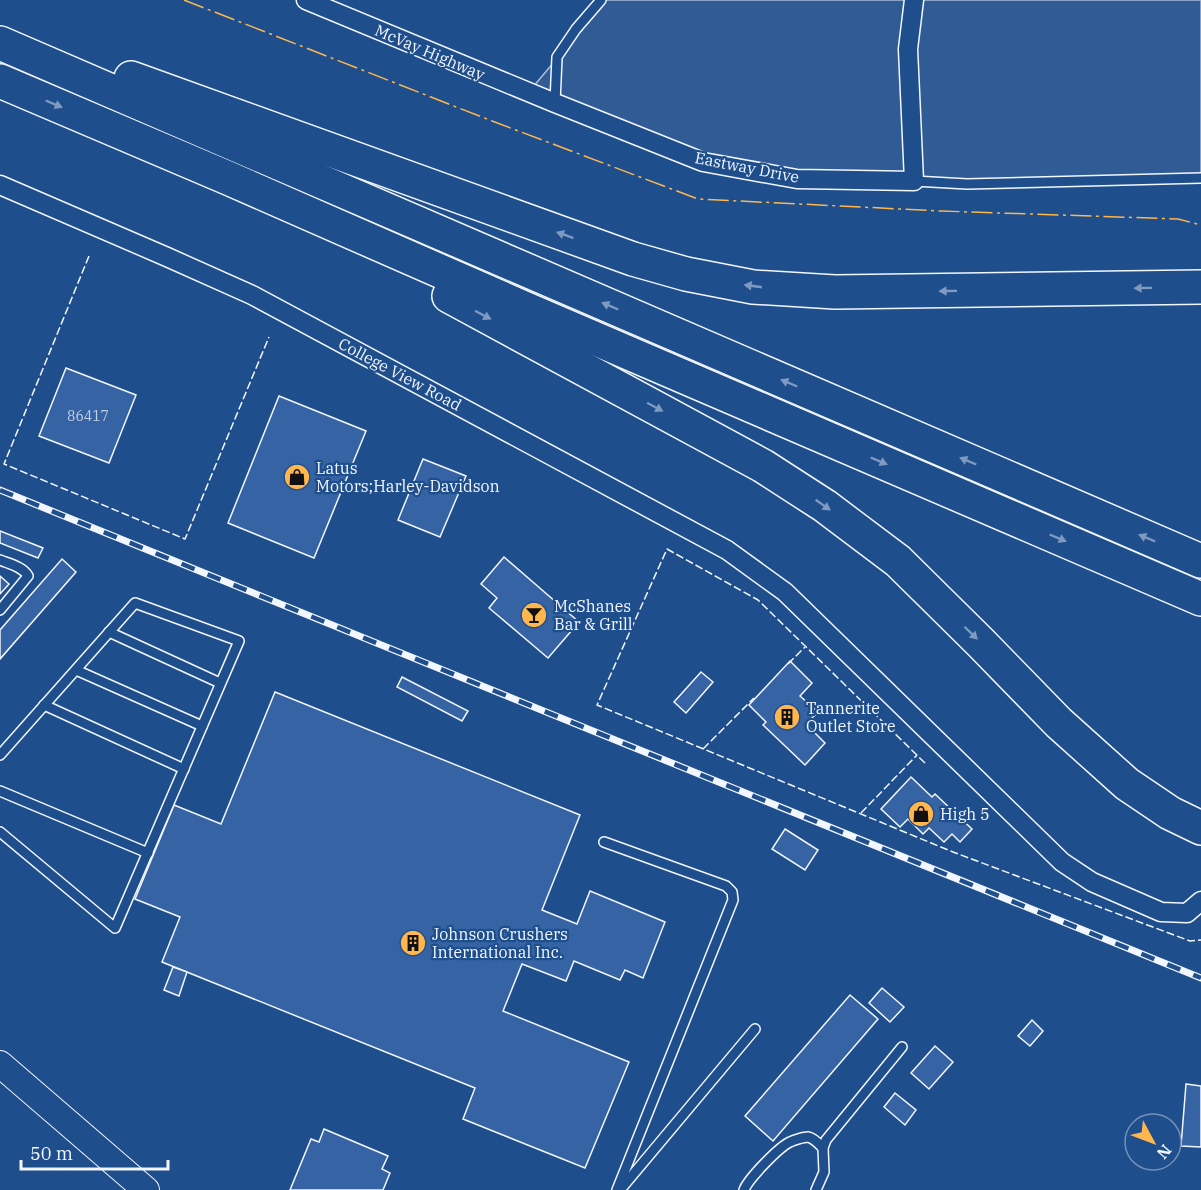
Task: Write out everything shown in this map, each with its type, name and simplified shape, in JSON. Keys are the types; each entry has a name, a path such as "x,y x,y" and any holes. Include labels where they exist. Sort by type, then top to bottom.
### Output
{"highway":[{"path":"0,30 633,259 686,274 753,287 835,292 1201,287"},
{"path":"0,44 1201,561"},
{"path":"0,81 1201,599"},
{"path":"228,178 764,466 825,506 898,561 1059,723 1127,784 1170,813 1201,828"}],"main road":[{"path":"0,1064 146,1190"}],"street":[{"name":"McVay Highway","path":"306,0 555,104"},
{"path":"914,0 908,50 914,181"},
{"name":"Eastway Drive","path":"555,104 703,162 797,179 914,181"},
{"name":"College View Road","path":"0,185 252,295 727,550 785,592 1062,862 1092,882 1161,912 1187,913 1201,901"}],"lane":[{"path":"555,104 557,57 576,29 601,0"},
{"name":"Eastway Drive","path":"914,181 966,184 1201,178"},
{"path":"0,560 20,568 28,576 0,610"},
{"path":"0,754 135,603 238,641 115,928 0,832"},
{"path":"109,632 220,683"},
{"path":"76,670 202,726"},
{"path":"44,705 184,769"},
{"path":"0,791 148,853"},
{"path":"604,842 726,886 732,892 733,900 619,1190"},
{"path":"619,1190 755,1029"},
{"path":"816,1190 824,1172 826,1140 902,1047"},
{"path":"744,1190 762,1166 789,1142 807,1137 815,1140 824,1148"}],"shaded area":[{"path":"606,0 1201,0 1201,178 967,184 756,171 528,93"}],"building":[{"path":"66,368 136,395 109,463 39,436"},
{"name":"Latus Motors;Harley-Davidson","path":"279,396 366,431 314,558 228,523"},
{"path":"423,459 466,476 440,537 398,520"},
{"path":"0,531 43,548 38,558 0,543"},
{"name":"McShanes Bar & Grill","path":"504,557 579,622 548,658 489,608 497,598 481,584"},
{"path":"62,559 76,572 0,659 0,630"},
{"path":"0,576 9,584 0,594"},
{"name":"Tannerite Outlet Store","path":"790,661 812,683 800,696 818,712 806,724 825,743 805,765 763,725 766,722 749,705"},
{"path":"701,672 713,682 686,713 674,702"},
{"path":"402,677 468,711 462,721 397,687"},
{"name":"Johnson Crushers International Inc.","path":"275,692 580,815 542,910 577,924 590,891 665,922 643,978 625,970 620,980 574,961 566,981 522,964 503,1011 629,1062 585,1168 463,1119 475,1088 162,962 180,917 135,899 174,805 221,824"},
{"name":"High 5","path":"911,777 932,797 935,794 972,829 960,842 952,834 944,842 929,828 923,834 908,819 900,827 881,809"},
{"path":"785,829 818,850 805,870 772,849"},
{"path":"173,967 187,972 179,996 164,990"},
{"path":"882,988 904,1007 890,1022 869,1003"},
{"path":"850,995 878,1019 773,1141 745,1116"},
{"path":"1032,1020 1043,1031 1030,1046 1018,1036"},
{"path":"935,1046 953,1062 929,1089 911,1073"},
{"path":"1186,1084 1201,1086 1201,1147 1183,1146"},
{"path":"895,1093 916,1110 905,1125 884,1107"},
{"path":"324,1129 388,1156 382,1169 390,1173 383,1190 290,1190 311,1139 319,1142"}],"railway":[{"path":"0,490 1201,978"}],"fence":[{"path":"89,256 4,464 185,539 269,337"},
{"path":"925,763 758,600 667,549 597,705 953,852 1190,941 1201,940"},
{"path":"788,664 805,647"},
{"path":"703,749 754,698"},
{"path":"861,813 917,755"}],"power":[{"path":"184,0 698,199 941,211 1178,219 1201,225"}],"place":[{"name":"Latus Motors;Harley-Davidson","path":"297,477"},
{"name":"McShanes Bar & Grill","path":"534,615"},
{"name":"Tannerite Outlet Store","path":"787,717"},
{"name":"High 5","path":"921,814"},
{"name":"Johnson Crushers International Inc.","path":"413,943"}]}
